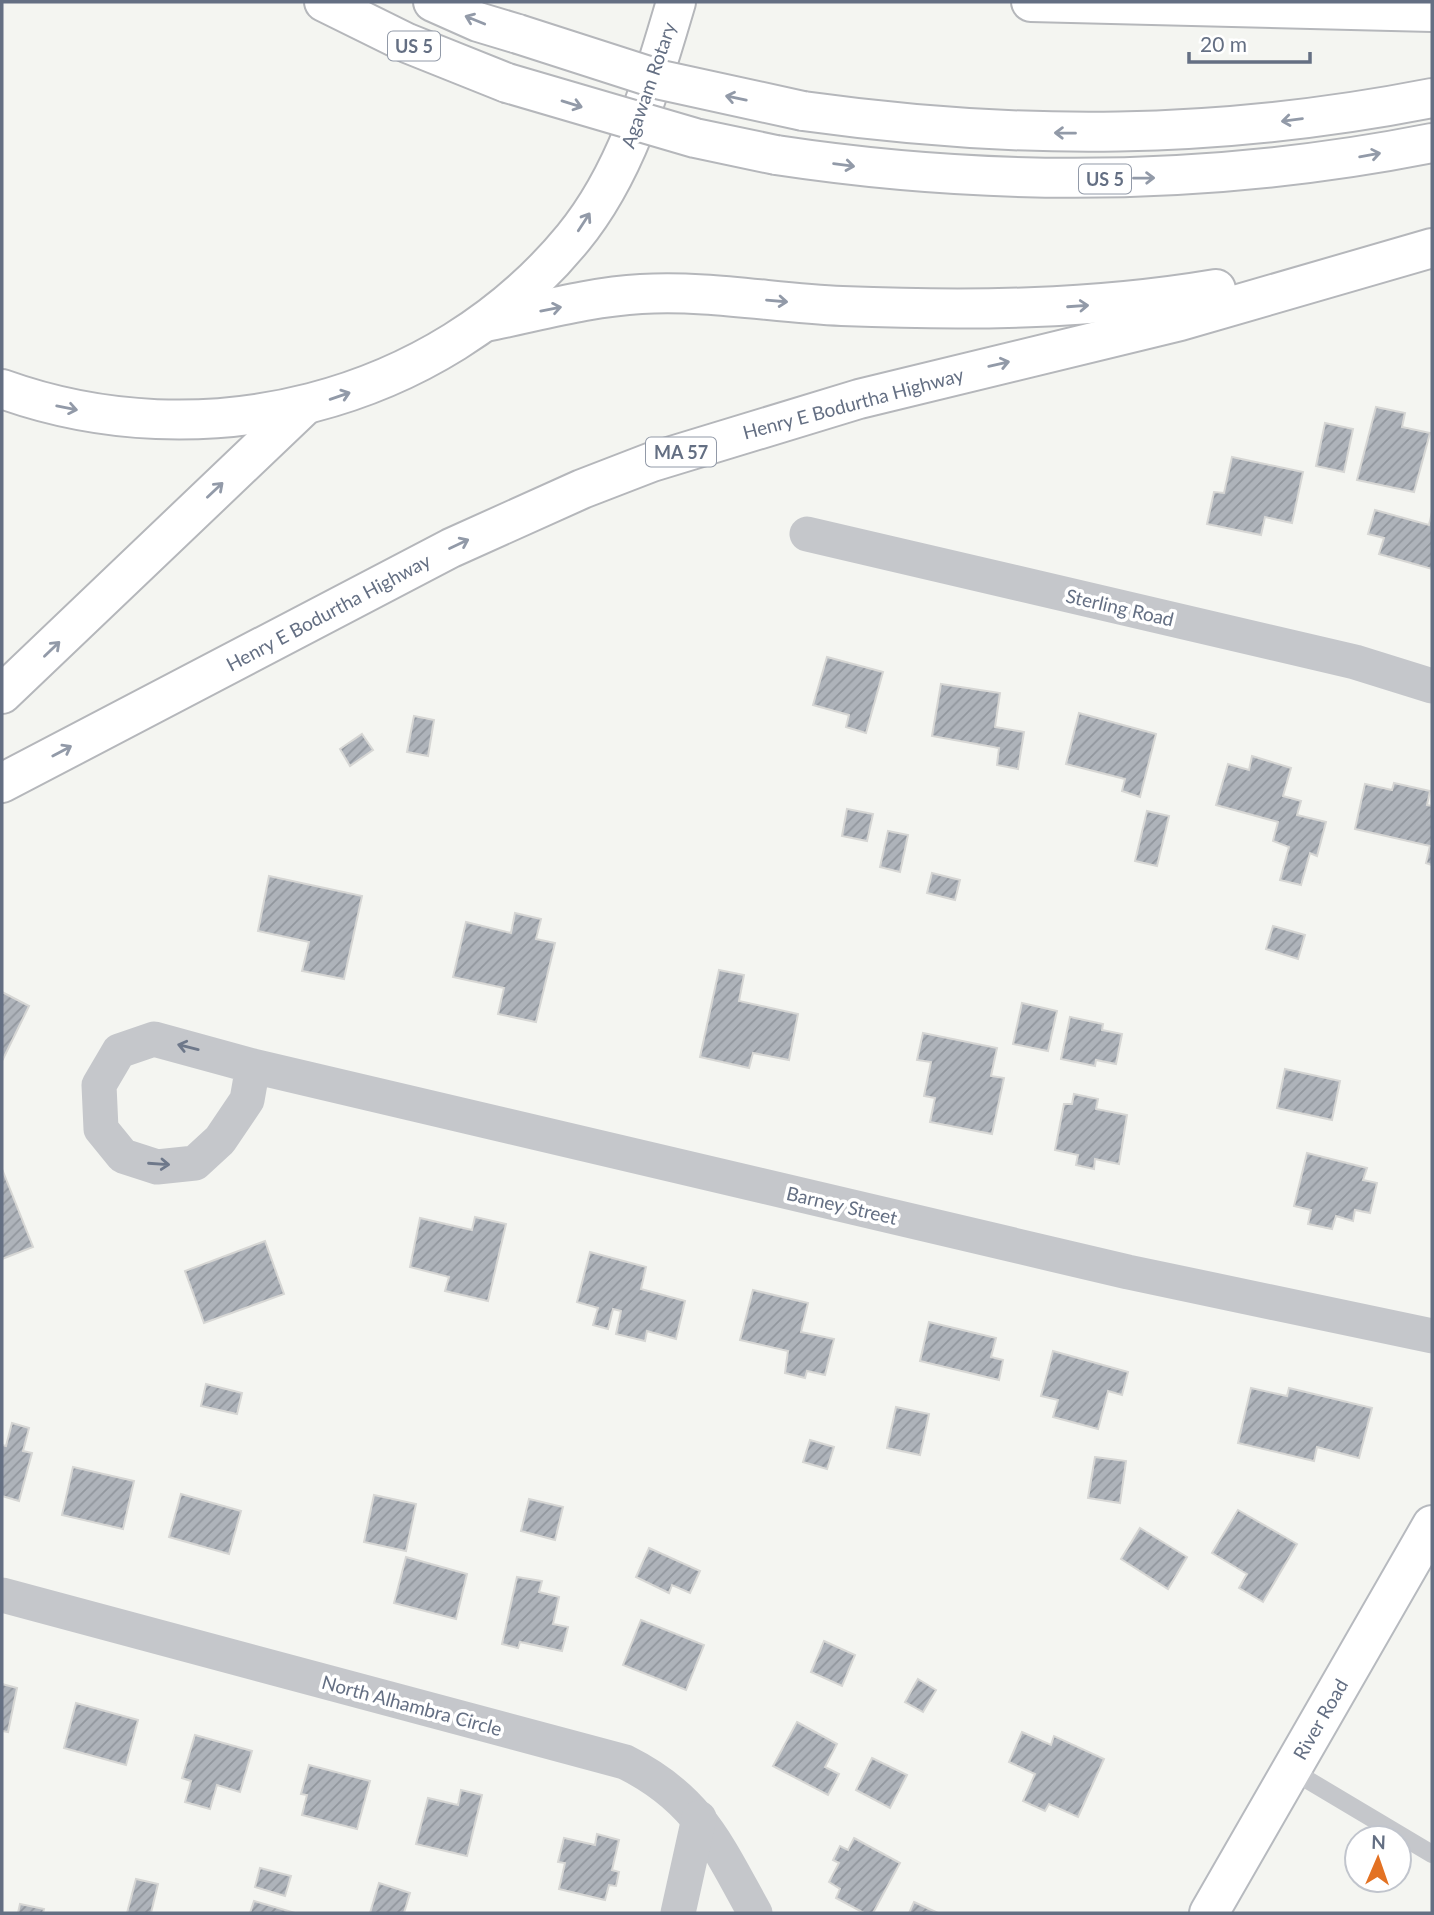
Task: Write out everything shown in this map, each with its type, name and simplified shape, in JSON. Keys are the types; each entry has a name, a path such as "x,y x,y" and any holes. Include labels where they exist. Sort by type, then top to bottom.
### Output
{"main road":[{"name":"US 5","path":"324,2 407,43 507,83 695,138 846,166 993,177 1164,178 1321,163 1432,143"},
{"name":"US 5","path":"433,2 478,22 661,80 803,111 877,121 1019,132 1223,129 1314,118 1432,98"},
{"name":"Agawam Rotary","path":"2,389 43,404 100,414 162,420 225,418 303,407 398,373 485,322 534,279 574,237 633,135 676,2"},
{"path":"1031,2 1432,12"},
{"path":"485,322 604,298 667,293 839,306 976,310 1088,306 1175,296 1422,252"},
{"name":"Henry E Bodurtha Highway","path":"2,783 451,548 571,494 652,463 859,399 1180,321 1422,252"},
{"path":"2,694 303,407"},
{"name":"River Road","path":"1209,1913 1432,1525"}],"street":[{"name":"Sterling Road","path":"807,534 1355,662 1432,686"},
{"name":"Barney Street","path":"253,1066 247,1100 220,1140 195,1163 157,1167 123,1156 101,1129 99,1084 119,1051 154,1039 253,1066 1128,1272 1432,1336"},
{"name":"North Alhambra Circle","path":"2,1595 625,1762 666,1786 699,1818 755,1913"},
{"path":"678,1913 699,1818"}],"lane":[{"path":"1291,1770 1432,1854"}],"building":[{"path":"1376,407 1405,413 1402,427 1430,433 1414,492 1357,480"},
{"path":"1325,423 1353,429 1344,472 1316,466"},
{"path":"1232,457 1303,472 1292,523 1265,517 1261,535 1207,524 1214,492 1224,493"},
{"path":"1375,510 1429,525 1432,512 1432,569 1379,554 1384,538 1368,534"},
{"path":"827,657 883,672 866,733 846,727 849,715 813,705"},
{"path":"941,684 1000,693 995,727 1024,732 1018,769 997,765 999,748 932,736"},
{"path":"1079,713 1156,734 1140,797 1122,791 1125,779 1066,764"},
{"path":"414,716 434,720 428,756 407,752"},
{"path":"362,734 373,750 350,766 340,749"},
{"path":"1252,756 1291,768 1283,796 1301,801 1297,815 1326,822 1317,856 1310,853 1301,885 1280,880 1289,847 1273,841 1278,822 1216,805 1228,764 1249,770"},
{"path":"1394,783 1430,791 1427,805 1432,806 1432,865 1426,863 1430,846 1355,829 1365,784 1392,790"},
{"path":"847,809 873,814 867,841 842,836"},
{"path":"1147,811 1169,816 1157,866 1135,861"},
{"path":"888,831 908,835 900,872 880,867"},
{"path":"932,873 960,880 955,900 927,893"},
{"path":"269,876 362,896 344,979 302,971 309,942 258,931"},
{"path":"515,913 541,919 536,939 555,943 536,1022 498,1014 504,988 453,977 466,922 511,933"},
{"path":"1273,926 1305,935 1298,959 1266,949"},
{"path":"719,970 744,975 739,1001 798,1014 789,1060 753,1053 749,1068 700,1057"},
{"path":"2,992 29,1006 2,1061"},
{"path":"1022,1003 1057,1011 1048,1051 1013,1044"},
{"path":"1070,1017 1103,1024 1102,1030 1122,1034 1116,1064 1096,1060 1095,1066 1061,1059"},
{"path":"923,1033 997,1048 991,1076 1004,1078 992,1134 930,1122 935,1098 924,1096 931,1062 917,1060"},
{"path":"1285,1069 1340,1081 1332,1120 1277,1108"},
{"path":"1074,1094 1098,1099 1096,1109 1127,1115 1119,1164 1095,1159 1094,1169 1076,1165 1078,1155 1055,1150 1064,1104 1072,1104"},
{"path":"1307,1153 1367,1168 1363,1180 1377,1183 1370,1213 1355,1210 1353,1221 1336,1216 1332,1229 1308,1224 1311,1210 1294,1206"},
{"path":"2,1169 33,1247 2,1259"},
{"path":"475,1217 506,1224 488,1301 445,1291 449,1277 410,1267 420,1218 472,1230"},
{"path":"265,1241 284,1294 204,1323 185,1271"},
{"path":"590,1252 646,1267 641,1289 685,1301 676,1339 647,1331 645,1341 616,1334 621,1311 613,1309 608,1329 593,1325 598,1308 577,1302"},
{"path":"753,1290 808,1303 801,1332 834,1339 825,1375 807,1371 805,1378 785,1373 788,1351 740,1340"},
{"path":"929,1322 996,1338 991,1357 1003,1360 999,1380 920,1361"},
{"path":"1053,1351 1128,1372 1122,1395 1108,1391 1098,1429 1053,1417 1058,1400 1041,1396"},
{"path":"206,1384 242,1393 237,1414 201,1406"},
{"path":"1251,1388 1287,1396 1289,1388 1372,1408 1359,1458 1317,1447 1314,1461 1238,1443"},
{"path":"896,1407 929,1414 920,1455 887,1448"},
{"path":"12,1423 29,1428 23,1451 32,1453 19,1501 2,1496 2,1445 6,1446"},
{"path":"810,1440 834,1447 827,1469 803,1462"},
{"path":"1095,1457 1126,1461 1120,1503 1088,1498"},
{"path":"73,1467 134,1481 123,1529 62,1515"},
{"path":"181,1494 241,1511 229,1554 169,1537"},
{"path":"374,1495 416,1504 406,1551 364,1542"},
{"path":"529,1499 563,1507 555,1540 521,1531"},
{"path":"1238,1510 1297,1544 1263,1602 1239,1588 1247,1574 1212,1553"},
{"path":"1140,1528 1187,1557 1168,1589 1121,1559"},
{"path":"649,1548 700,1571 690,1593 672,1585 669,1593 636,1577"},
{"path":"406,1557 467,1574 456,1619 394,1603"},
{"path":"517,1577 542,1581 539,1592 559,1597 553,1624 568,1627 562,1651 520,1642 518,1648 502,1644"},
{"path":"641,1620 704,1645 686,1690 623,1665"},
{"path":"824,1641 855,1655 842,1686 811,1672"},
{"path":"918,1679 936,1690 923,1712 905,1702"},
{"path":"2,1684 17,1688 8,1732 2,1731"},
{"path":"76,1703 138,1720 126,1765 64,1748"},
{"path":"797,1722 837,1744 825,1767 839,1774 828,1795 773,1766"},
{"path":"1022,1732 1051,1745 1054,1736 1104,1759 1078,1817 1049,1804 1045,1811 1023,1801 1035,1774 1009,1762"},
{"path":"195,1735 252,1751 240,1792 217,1785 210,1809 185,1802 191,1781 182,1778"},
{"path":"872,1758 907,1775 890,1808 856,1790"},
{"path":"309,1765 370,1781 357,1829 302,1815 307,1795 301,1794"},
{"path":"461,1790 482,1795 467,1856 416,1844 428,1798 458,1805"},
{"path":"597,1834 619,1840 612,1870 619,1872 616,1886 609,1885 605,1900 559,1889 565,1863 558,1862 564,1838 595,1845"},
{"path":"854,1838 900,1863 873,1913 864,1913 836,1898 840,1889 829,1882 839,1863 833,1860 840,1846 848,1850"},
{"path":"260,1868 291,1876 285,1896 255,1887"},
{"path":"136,1879 158,1884 151,1913 127,1913"},
{"path":"379,1883 410,1893 404,1913 370,1913"},
{"path":"254,1901 295,1913 250,1913"},
{"path":"914,1902 938,1913 909,1913"},
{"path":"20,1904 44,1909 43,1913 18,1913"}]}
